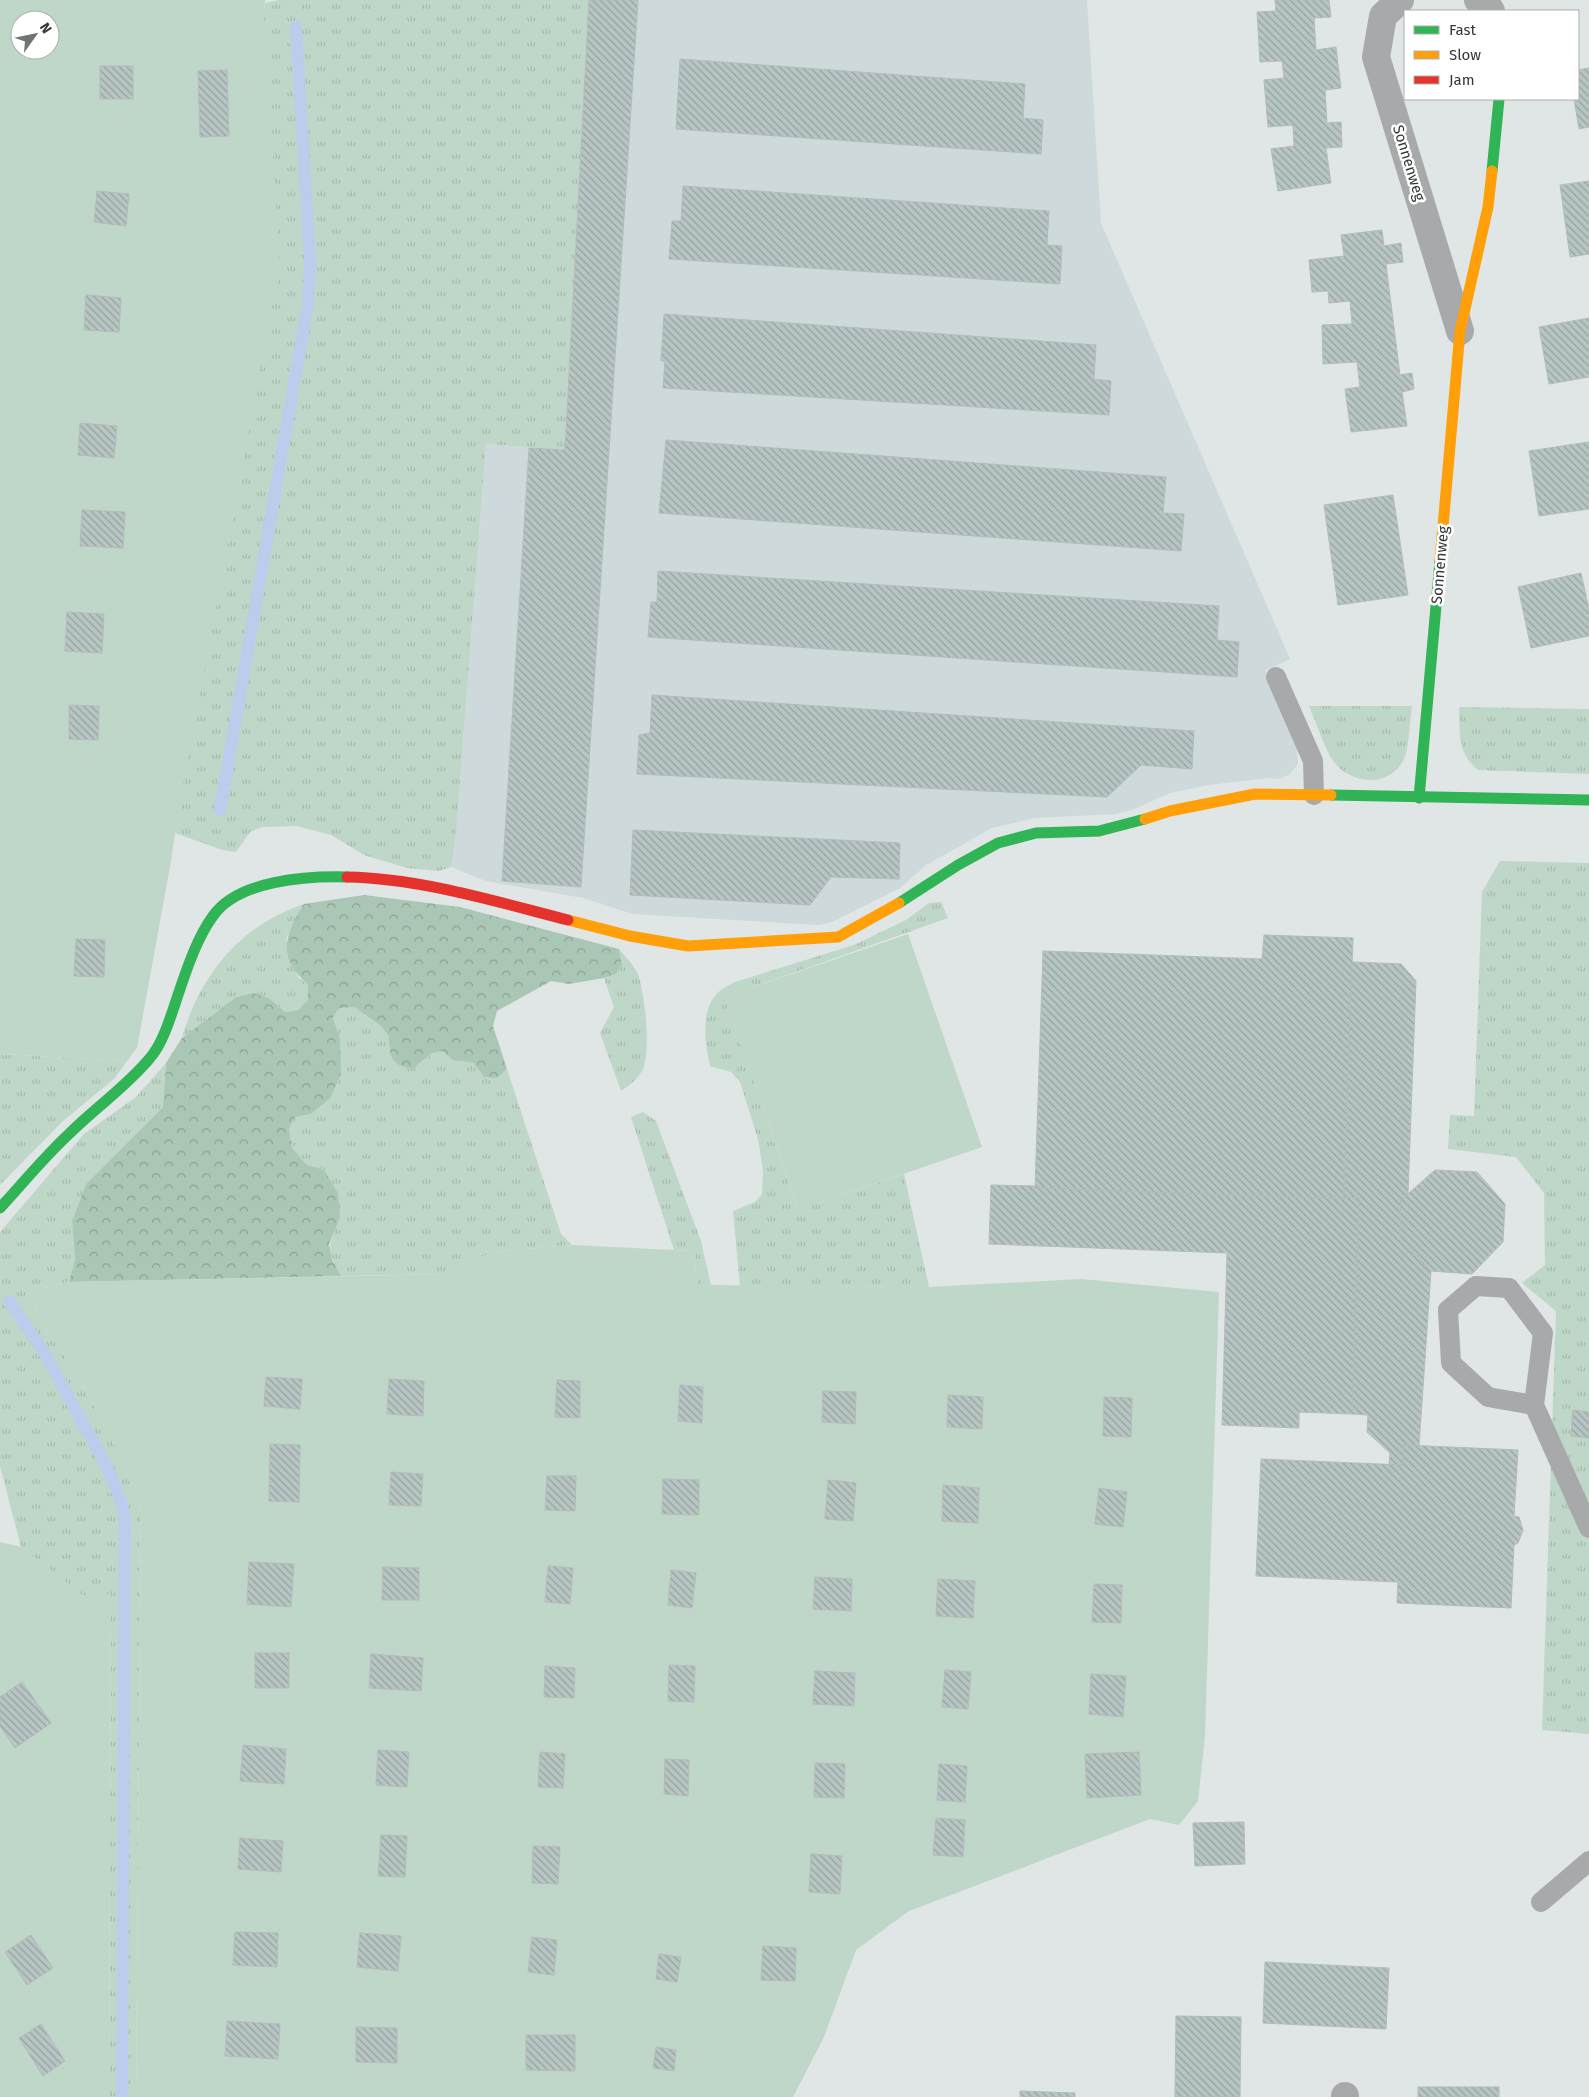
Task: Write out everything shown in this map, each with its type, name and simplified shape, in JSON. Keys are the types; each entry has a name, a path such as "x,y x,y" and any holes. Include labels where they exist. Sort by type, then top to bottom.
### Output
{"street":[{"name":"Sonnenweg","path":"1400,0 1383,16 1376,57 1460,331"},
{"path":"1478,0 1488,6 1490,10"},
{"name":"Sonnenweg","path":"1419,798 1460,331 1488,208 1499,100"},
{"path":"0,1208 70,1132 124,1086 152,1056 168,1022 189,962 213,915 233,897 260,886 318,876 367,877 463,894 630,936 688,946 838,937 998,843 1036,834 1099,831 1170,811 1229,798 1255,794 1589,800"}],"lane":[{"path":"1276,677 1312,761 1314,795"},
{"path":"1534,1405 1488,1397 1451,1363 1448,1310 1476,1286 1509,1288 1543,1332 1534,1405 1589,1528"},
{"path":"1541,1902 1589,1861"}],"shaded area":[{"path":"589,0 1087,0 1101,223 1290,659 1266,670 1268,684 1297,749 1298,764 1289,775 1278,779 1268,778 1209,785 1170,793 1134,809 1116,814 1035,818 992,828 926,865 900,888 832,922 818,925 632,914 583,898 486,881 451,867 456,834 486,444 565,450"}],"green space":[{"path":"0,0 265,0 264,15 280,264 178,813 137,1048 127,1061 0,1054"},
{"path":"278,0 589,0 565,450 486,444 456,834 451,867 439,871 407,868 364,855 331,835 297,826 262,827 250,832 236,852 222,850 175,833 265,3"},
{"path":"1309,706 1412,706 1404,759 1390,775 1380,779 1360,779 1341,770 1330,756"},
{"path":"1459,707 1589,709 1589,774 1478,770 1466,756 1463,749"},
{"path":"1500,861 1589,863 1589,1734 1542,1730 1556,1311 1522,1283 1545,1265 1544,1193 1516,1157 1448,1149 1450,1115 1474,1116 1482,892"},
{"path":"364,895 460,907 619,949 622,965 616,974 604,978 569,984 551,981 497,1011 493,1026 507,1069 497,1078 484,1077 474,1063 453,1060 442,1051 430,1054 414,1068 401,1066 393,1060 389,1037 381,1026 354,1007 339,1008 333,1017 340,1039 341,1074 330,1098 311,1114 295,1117 289,1129 292,1148 306,1164 324,1170 338,1193 340,1218 329,1244 332,1259 341,1276 69,1282 75,1260 72,1221 86,1184 163,1107 166,1063 182,1038 236,997 253,993 269,998 285,1012 298,1010 308,1000 308,985 291,965 287,946 288,936 297,915 304,904"},
{"path":"941,902 948,918 725,997 798,1210 904,1174 929,1287 740,1286 733,1211 755,1202 762,1194 763,1170 758,1139 740,1082 731,1072 710,1066 705,1036 709,1006 721,990 735,982 854,945 906,920 929,903"},
{"path":"304,904 286,939 298,977 308,985 308,1000 298,1010 285,1012 269,998 253,993 236,997 182,1038 200,993 226,955 242,939 261,925 281,913"},
{"path":"908,934 982,1147 798,1210 725,997"},
{"path":"619,949 633,966 639,977 645,1010 647,1037 643,1069 634,1082 621,1091 600,1033 614,1007 604,978 616,974 622,965"},
{"path":"339,1007 354,1007 381,1026 389,1037 389,1050 414,1068 430,1054 442,1051 453,1060 474,1063 497,1078 507,1069 561,1234 572,1245 492,1252 451,1274 341,1276 330,1247 340,1218 324,1170 306,1164 292,1148 289,1129 295,1117 311,1114 340,1039 333,1017"},
{"path":"0,1054 127,1061 115,1078 63,1121 0,1185"},
{"path":"166,1063 163,1107 86,1184 72,1221 75,1260 69,1282 52,1285 25,1295 77,1375 121,1457 141,1512 136,2097 109,2097 111,1595 82,1595 21,1547 0,1466 0,1232 84,1134 136,1097"},
{"path":"643,1112 656,1121 701,1241 711,1285 697,1285 694,1251 674,1250 631,1117"},
{"path":"572,1245 694,1251 697,1285 929,1287 1081,1279 1219,1292 1205,1736 1198,1801 1179,1825 1150,1819 909,1911 856,1950 824,2037 793,2097 136,2097 141,1512 121,1457 77,1375 25,1295 52,1285 69,1282 451,1274 492,1252"},
{"path":"0,1542 21,1547 82,1595 111,1594 109,2097 0,2097"}],"building":[{"path":"589,0 638,0 581,887 502,881 529,448 565,450"},
{"path":"1275,0 1329,0 1331,17 1314,18 1316,50 1336,47 1341,88 1325,90 1327,123 1341,122 1342,147 1326,148 1331,183 1278,191 1271,149 1294,146 1293,125 1268,127 1264,80 1284,78 1282,61 1260,62 1257,12 1276,11"},
{"path":"680,59 1025,84 1023,118 1043,120 1041,154 676,129"},
{"path":"100,66 133,66 133,99 100,99"},
{"path":"1589,68 1589,127 1579,129 1574,100 1579,100 1579,70"},
{"path":"227,70 229,136 200,137 198,71"},
{"path":"1589,181 1589,254 1570,257 1560,185"},
{"path":"683,186 1049,211 1047,245 1062,246 1060,284 669,259 672,221 681,221"},
{"path":"97,191 129,194 126,226 94,222"},
{"path":"1382,230 1384,246 1401,243 1403,262 1386,264 1400,375 1412,373 1414,389 1402,392 1407,426 1351,432 1345,389 1360,387 1357,362 1323,364 1322,325 1352,324 1350,301 1329,303 1328,291 1312,292 1309,260 1344,256 1341,235"},
{"path":"86,295 121,298 119,332 84,330"},
{"path":"664,314 1096,345 1094,379 1111,381 1109,415 663,388 665,361 661,361"},
{"path":"1589,318 1589,377 1549,384 1539,327"},
{"path":"80,423 117,426 114,458 78,455"},
{"path":"666,440 1166,477 1163,513 1184,514 1181,551 659,513"},
{"path":"1589,442 1589,509 1539,516 1529,451"},
{"path":"1393,495 1408,595 1338,605 1324,505"},
{"path":"82,510 125,512 123,548 80,546"},
{"path":"658,571 1219,606 1217,640 1239,642 1237,677 648,637 651,602 657,602"},
{"path":"1581,573 1589,609 1589,636 1531,648 1518,587"},
{"path":"67,612 104,614 102,653 65,651"},
{"path":"652,695 1194,731 1192,769 1141,765 1107,797 637,774 639,735 650,733"},
{"path":"69,705 99,706 98,740 69,739"},
{"path":"633,830 900,843 899,879 831,877 810,905 630,895"},
{"path":"1264,935 1353,938 1344,1199 1035,1188 1043,951 1262,959"},
{"path":"76,939 105,940 104,977 74,976"},
{"path":"1352,962 1401,964 1416,981 1408,1194 1401,1200 1400,1237 1431,1271 1419,1446 1404,1445 1403,1465 1389,1465 1390,1453 1367,1432 1368,1415 1352,1414 1359,1198 1344,1197"},
{"path":"1435,1170 1477,1172 1505,1204 1503,1242 1472,1274 1431,1271 1400,1237 1401,1200"},
{"path":"991,1185 1344,1199 1344,1197 1359,1198 1352,1414 1299,1412 1299,1428 1222,1425 1227,1253 989,1244"},
{"path":"266,1377 302,1379 300,1409 264,1406"},
{"path":"389,1379 424,1381 423,1416 387,1414"},
{"path":"557,1380 580,1381 580,1418 555,1417"},
{"path":"680,1385 703,1387 702,1423 678,1421"},
{"path":"823,1391 856,1392 855,1424 822,1422"},
{"path":"948,1395 983,1397 982,1429 947,1427"},
{"path":"1104,1397 1132,1398 1131,1437 1103,1436"},
{"path":"1573,1410 1589,1412 1589,1438 1571,1436"},
{"path":"270,1444 300,1445 299,1502 269,1501"},
{"path":"1404,1445 1518,1450 1514,1516 1519,1517 1523,1530 1518,1543 1514,1545 1511,1608 1397,1603 1398,1582 1256,1576 1261,1459 1403,1465"},
{"path":"391,1472 423,1474 421,1506 389,1505"},
{"path":"547,1476 576,1476 575,1511 545,1510"},
{"path":"663,1479 699,1480 699,1515 662,1514"},
{"path":"828,1480 856,1483 853,1521 825,1519"},
{"path":"943,1485 979,1488 978,1523 942,1521"},
{"path":"1099,1488 1127,1492 1123,1527 1095,1524"},
{"path":"249,1562 294,1564 291,1607 247,1604"},
{"path":"548,1566 573,1568 570,1604 545,1602"},
{"path":"383,1567 419,1568 419,1600 382,1600"},
{"path":"671,1570 696,1573 692,1608 668,1605"},
{"path":"815,1577 852,1579 851,1611 813,1609"},
{"path":"938,1579 975,1581 973,1618 936,1616"},
{"path":"1094,1584 1122,1585 1121,1623 1092,1622"},
{"path":"255,1653 289,1653 289,1688 255,1688"},
{"path":"371,1654 423,1658 421,1691 369,1688"},
{"path":"669,1665 695,1666 694,1702 668,1701"},
{"path":"545,1666 575,1668 574,1698 544,1697"},
{"path":"945,1670 971,1672 968,1709 942,1707"},
{"path":"815,1671 855,1673 854,1706 813,1704"},
{"path":"1091,1674 1126,1676 1123,1717 1089,1714"},
{"path":"22,1682 51,1723 15,1748 0,1726 0,1697"},
{"path":"243,1745 286,1749 284,1784 240,1781"},
{"path":"378,1750 409,1752 407,1787 376,1785"},
{"path":"540,1752 565,1754 563,1788 538,1787"},
{"path":"1139,1752 1141,1795 1087,1798 1085,1754"},
{"path":"665,1759 689,1760 688,1796 664,1794"},
{"path":"815,1763 845,1764 844,1798 814,1797"},
{"path":"939,1764 967,1766 965,1802 937,1800"},
{"path":"936,1818 965,1820 963,1857 933,1855"},
{"path":"1244,1822 1245,1864 1195,1866 1193,1823"},
{"path":"381,1835 407,1836 405,1877 378,1876"},
{"path":"240,1838 283,1841 281,1872 238,1869"},
{"path":"533,1846 560,1847 558,1884 532,1883"},
{"path":"811,1854 842,1856 840,1894 809,1892"},
{"path":"235,1932 278,1933 277,1967 233,1965"},
{"path":"360,1933 401,1936 398,1971 357,1967"},
{"path":"31,1935 53,1968 27,1985 5,1952"},
{"path":"532,1937 557,1940 554,1975 528,1972"},
{"path":"763,1946 796,1948 795,1981 761,1980"},
{"path":"659,1954 681,1957 677,1982 656,1979"},
{"path":"1265,1962 1389,1968 1386,2029 1263,2023"},
{"path":"1176,2016 1241,2017 1240,2097 1175,2097"},
{"path":"227,2021 280,2024 278,2059 225,2056"},
{"path":"41,2024 65,2061 43,2076 19,2038"},
{"path":"356,2027 397,2028 397,2063 356,2062"},
{"path":"526,2035 575,2035 575,2071 526,2070"},
{"path":"656,2047 676,2050 674,2071 653,2068"},
{"path":"1418,2087 1499,2087 1499,2097 1418,2097"},
{"path":"1020,2091 1075,2093 1075,2097 1020,2097"}],"waterway":[{"path":"220,810 308,303 310,261 296,27"},
{"path":"9,1301 44,1352 109,1471 122,1504 125,1523 122,2097"}],"traffic: fast":[{"path":"1492,171 1499,100"},
{"path":"1419,798 1440,561"},
{"path":"1331,795 1589,800"},
{"path":"899,903 958,865 998,843 1036,833 1099,831 1145,819"},
{"path":"0,1208 43,1160 150,1058 167,1026 198,943 213,916 224,904 239,895 274,883 294,879 347,877"}],"traffic: slow":[{"path":"1440,561 1460,331 1488,207 1492,171"},
{"path":"1145,819 1170,811 1255,794 1331,795"},
{"path":"568,920 630,936 688,946 838,937 899,903"}],"traffic: jam":[{"path":"347,877 374,878 430,886 568,920"}]}
